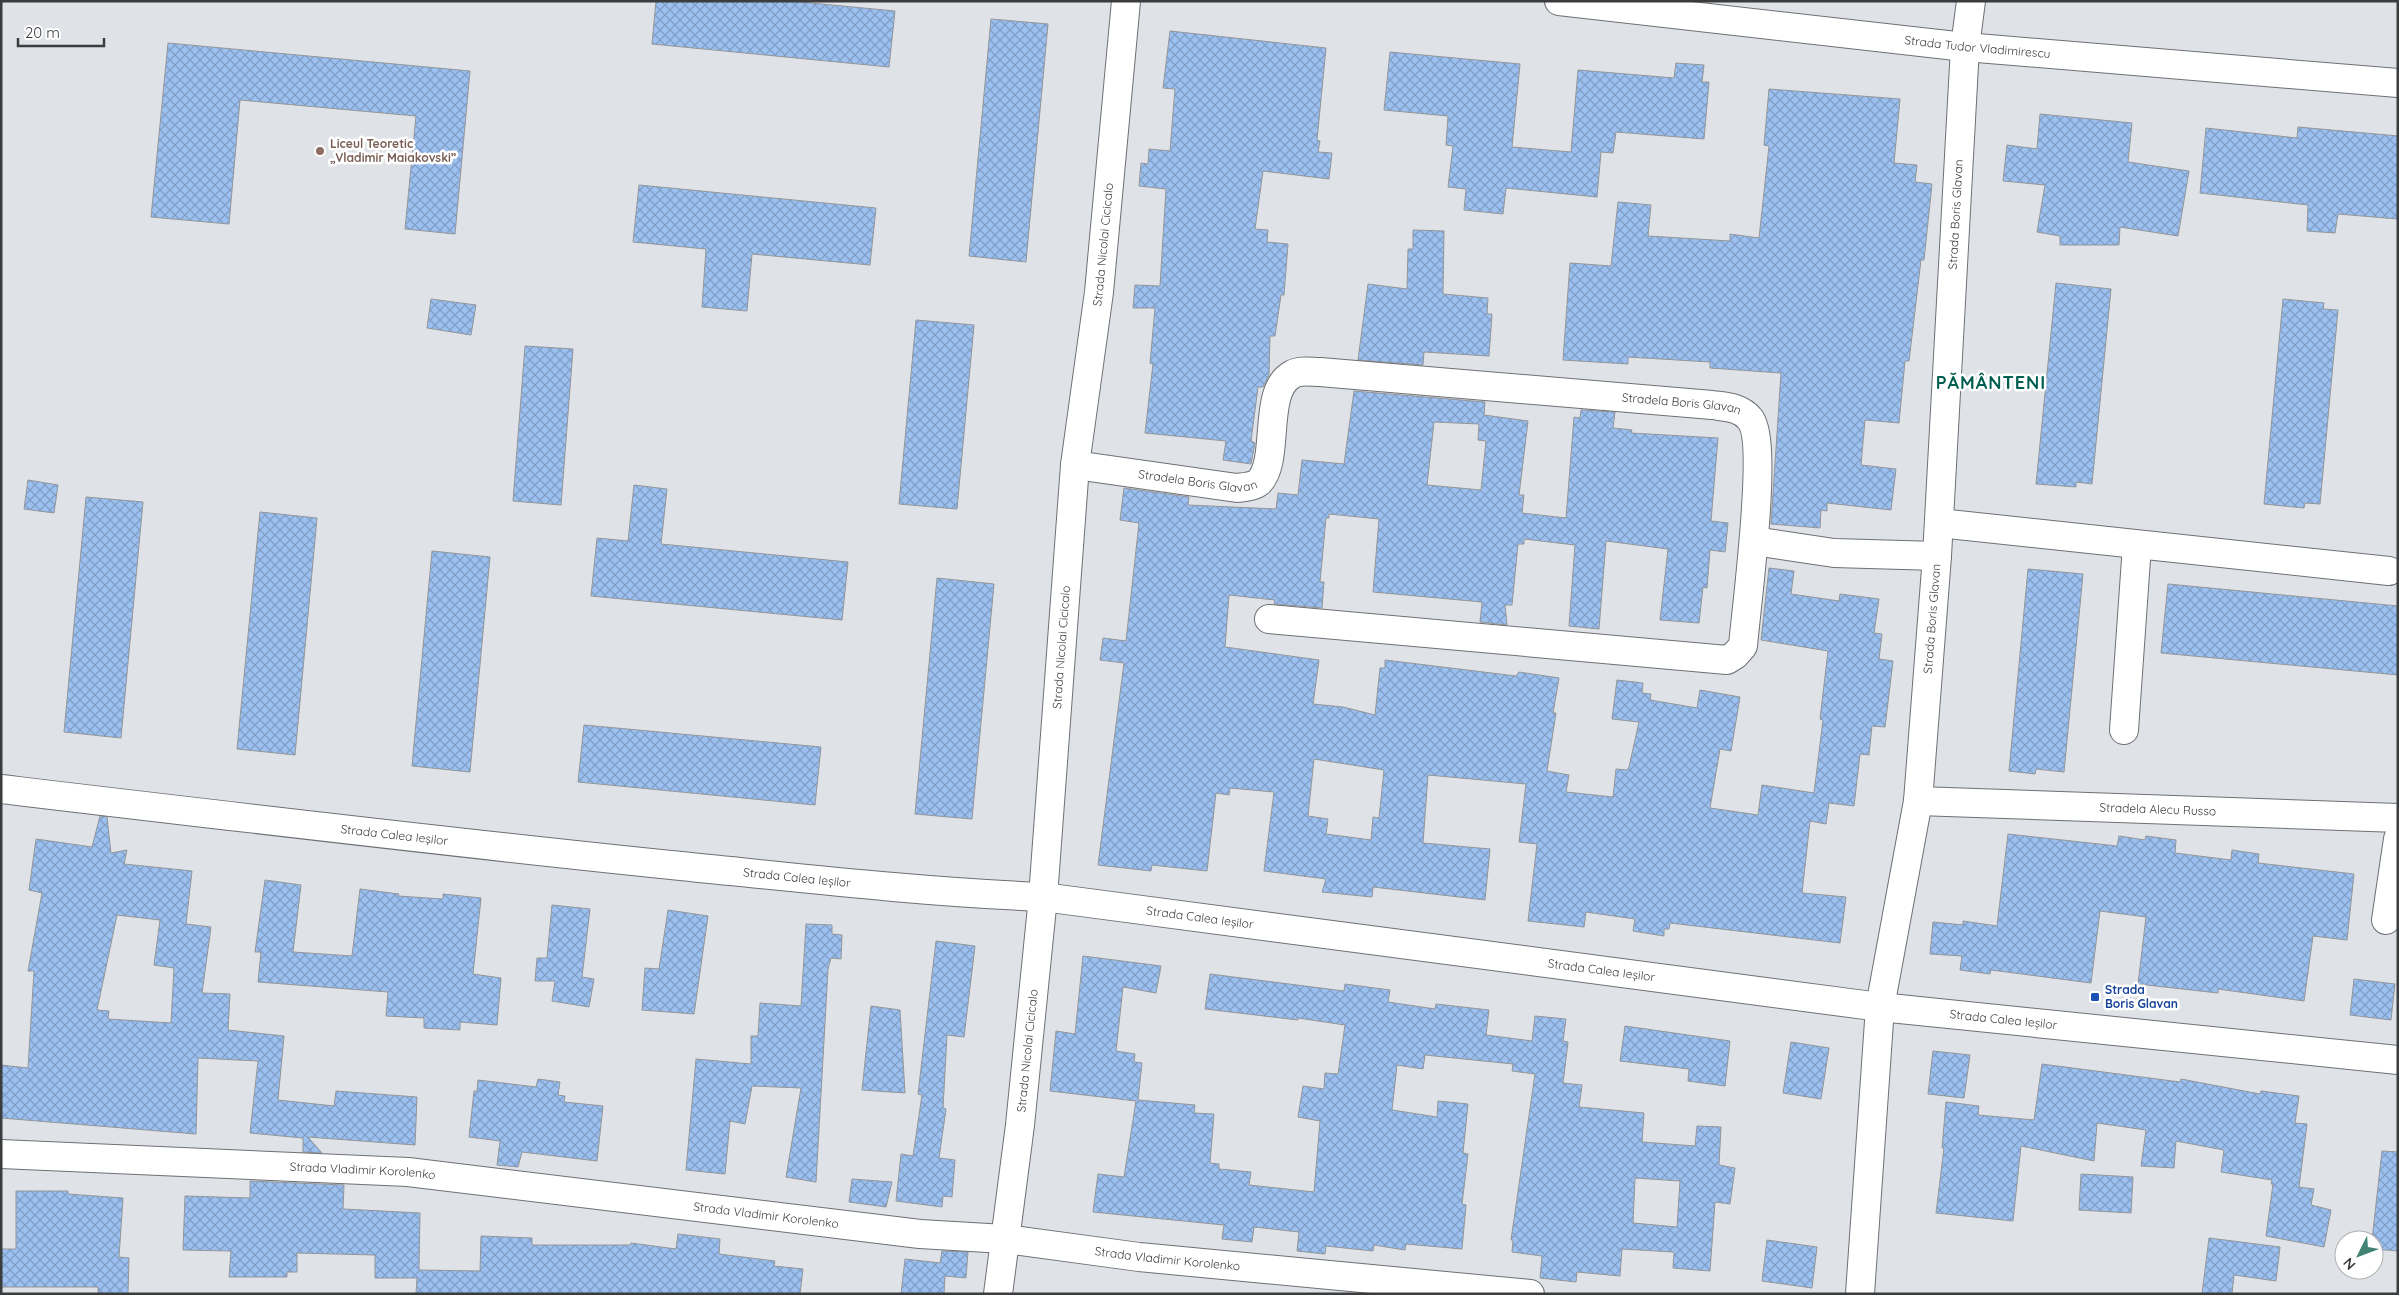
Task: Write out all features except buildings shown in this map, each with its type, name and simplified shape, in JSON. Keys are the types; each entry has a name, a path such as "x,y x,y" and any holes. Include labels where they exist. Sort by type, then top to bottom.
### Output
{"street":[{"name":"Strada Nicolai Cicicalo","path":"998,1294 1020,1125 1043,897 1075,465 1099,292 1126,1"},
{"name":"Strada Tudor Vladimirescu","path":"1559,1 1965,47 2398,82"},
{"name":"Strada Boris Glavan","path":"1860,1294 1880,1006 1918,801 1937,556 1965,47 1971,1"},
{"name":"Stradela Boris Glavan","path":"1075,465 1237,488 1253,486 1260,481 1266,469 1277,394 1284,380 1294,373 1320,372 1712,404 1737,408 1749,418 1755,428 1758,456 1754,541 1743,646 1735,655 1727,660 1269,619"},
{"path":"1939,523 2389,571"},
{"path":"1754,541 1834,553 1937,556"},
{"path":"2124,730 2137,545"},
{"name":"Strada Calea Ieșilor","path":"1,789 532,851 846,883 975,894 1043,897 1880,1006 2398,1060"},
{"name":"Stradela Alecu Russo","path":"1918,801 2398,818"},
{"path":"2386,920 2398,839"},
{"name":"Strada Vladimir Korolenko","path":"1,1154 408,1172 920,1234 1005,1239 1139,1257 1308,1271 1411,1284 1530,1294"}],"place":[{"name":"Liceul Teoretic „Vladimir Maiakovski”","path":"320,151"},
{"name":"Strada Boris Glavan","path":"2095,997"}],"district":[{"name":"PĂMÂNTENI","path":"1991,383"}]}
